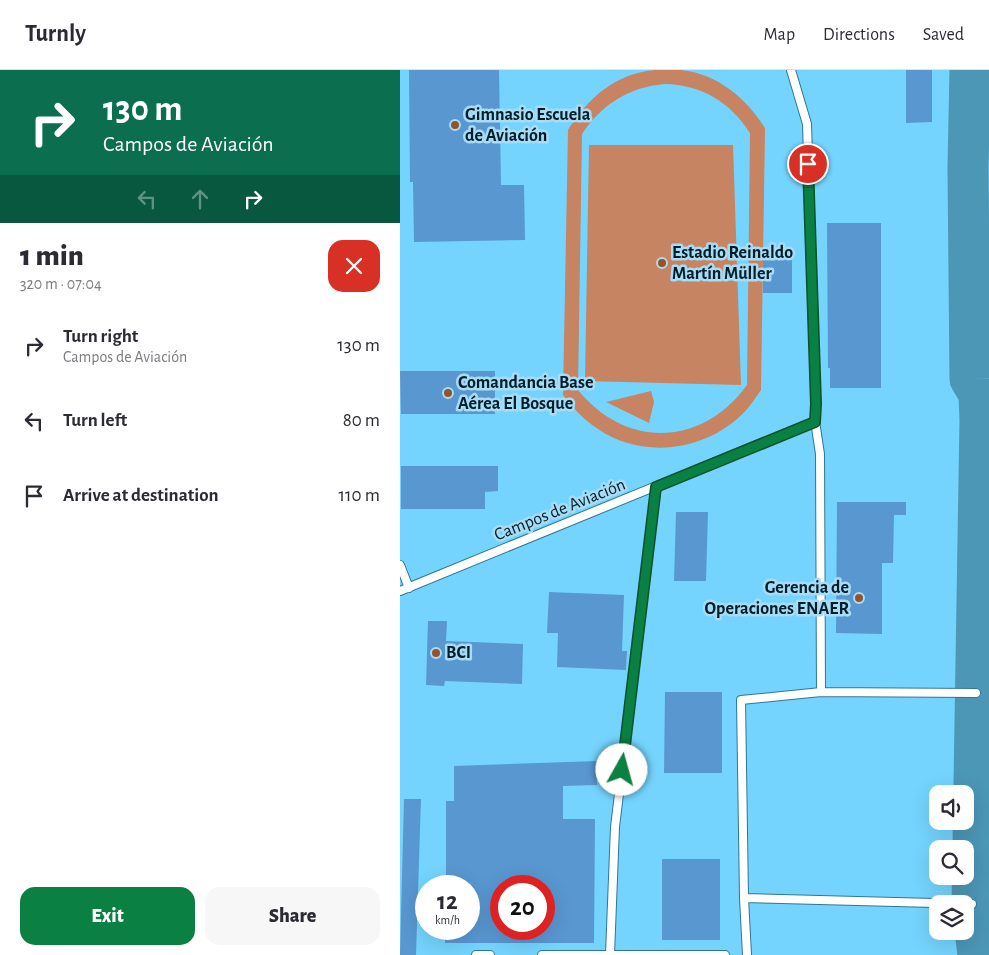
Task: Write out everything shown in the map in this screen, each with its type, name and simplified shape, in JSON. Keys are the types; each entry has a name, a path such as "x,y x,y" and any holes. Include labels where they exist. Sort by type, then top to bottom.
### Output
{"lane":[{"path":"791,70 807,124 815,422 820,454 821,692"},
{"name":"Campos de Aviación","path":"400,591 815,422"},
{"path":"610,954 615,827 656,487"},
{"path":"400,565 409,588"},
{"path":"747,955 744,898 741,700 821,692 976,693"},
{"path":"744,898 929,903"},
{"path":"476,955 490,955"},
{"path":"542,955 725,955"}],"shaded area":[{"path":"681,70 694,72 719,82 730,89 749,107 765,128 761,390 744,412 722,430 705,439 669,447 650,447 614,438 588,422 563,395 568,130 584,108 604,89 615,82 640,72","holes":["678,85 714,97 733,112 750,133 747,385 729,405 708,420 686,429 664,433 641,431 618,423 597,409 578,390 582,134 598,114 628,93 652,86"]},
{"name":"Estadio Reinaldo Martín Müller","path":"589,145 733,145 741,385 585,381"},
{"path":"651,391 654,402 649,423 606,402"}],"building":[{"name":"Gimnasio Escuela de Aviación","path":"409,70 499,70 501,185 524,185 525,240 414,242 413,182 410,182"},
{"path":"906,70 932,70 932,122 906,123"},
{"path":"827,223 881,223 881,388 830,388 830,368 828,368"},
{"path":"763,248 792,248 792,293 763,293"},
{"name":"Comandancia Base Aérea El Bosque","path":"400,371 495,371 495,414 401,414"},
{"path":"401,466 498,466 498,491 485,492 485,509 401,509"},
{"name":"Gerencia de Operaciones ENAER","path":"837,502 906,502 906,515 894,515 893,563 882,563 882,634 836,633"},
{"path":"676,512 708,512 706,581 674,581"},
{"path":"549,592 624,595 622,651 627,651 626,670 557,667 558,633 547,633"},
{"path":"428,621 447,621 446,641 523,644 522,684 445,681 444,686 426,685"},
{"path":"665,692 722,692 722,773 664,773"},
{"path":"596,761 597,785 563,786 563,819 595,819 594,943 445,943 445,940 480,940 480,875 446,875 446,801 454,801 454,766"},
{"path":"404,799 421,799 419,875 415,875 416,955 400,955"},
{"path":"662,859 720,859 720,940 662,940"}],"taxiway":[{"path":"970,70 968,168 970,379 979,394 980,420 972,904 978,955"}],"place":[{"name":"Gimnasio Escuela de Aviación","path":"455,125"},
{"name":"Estadio Reinaldo Martín Müller","path":"662,263"},
{"name":"Comandancia Base Aérea El Bosque","path":"448,393"},
{"name":"Gerencia de Operaciones ENAER","path":"859,598"},
{"name":"BCI","path":"436,653"}],"route":[{"path":"622,770 656,487 815,422 808,164"}]}
